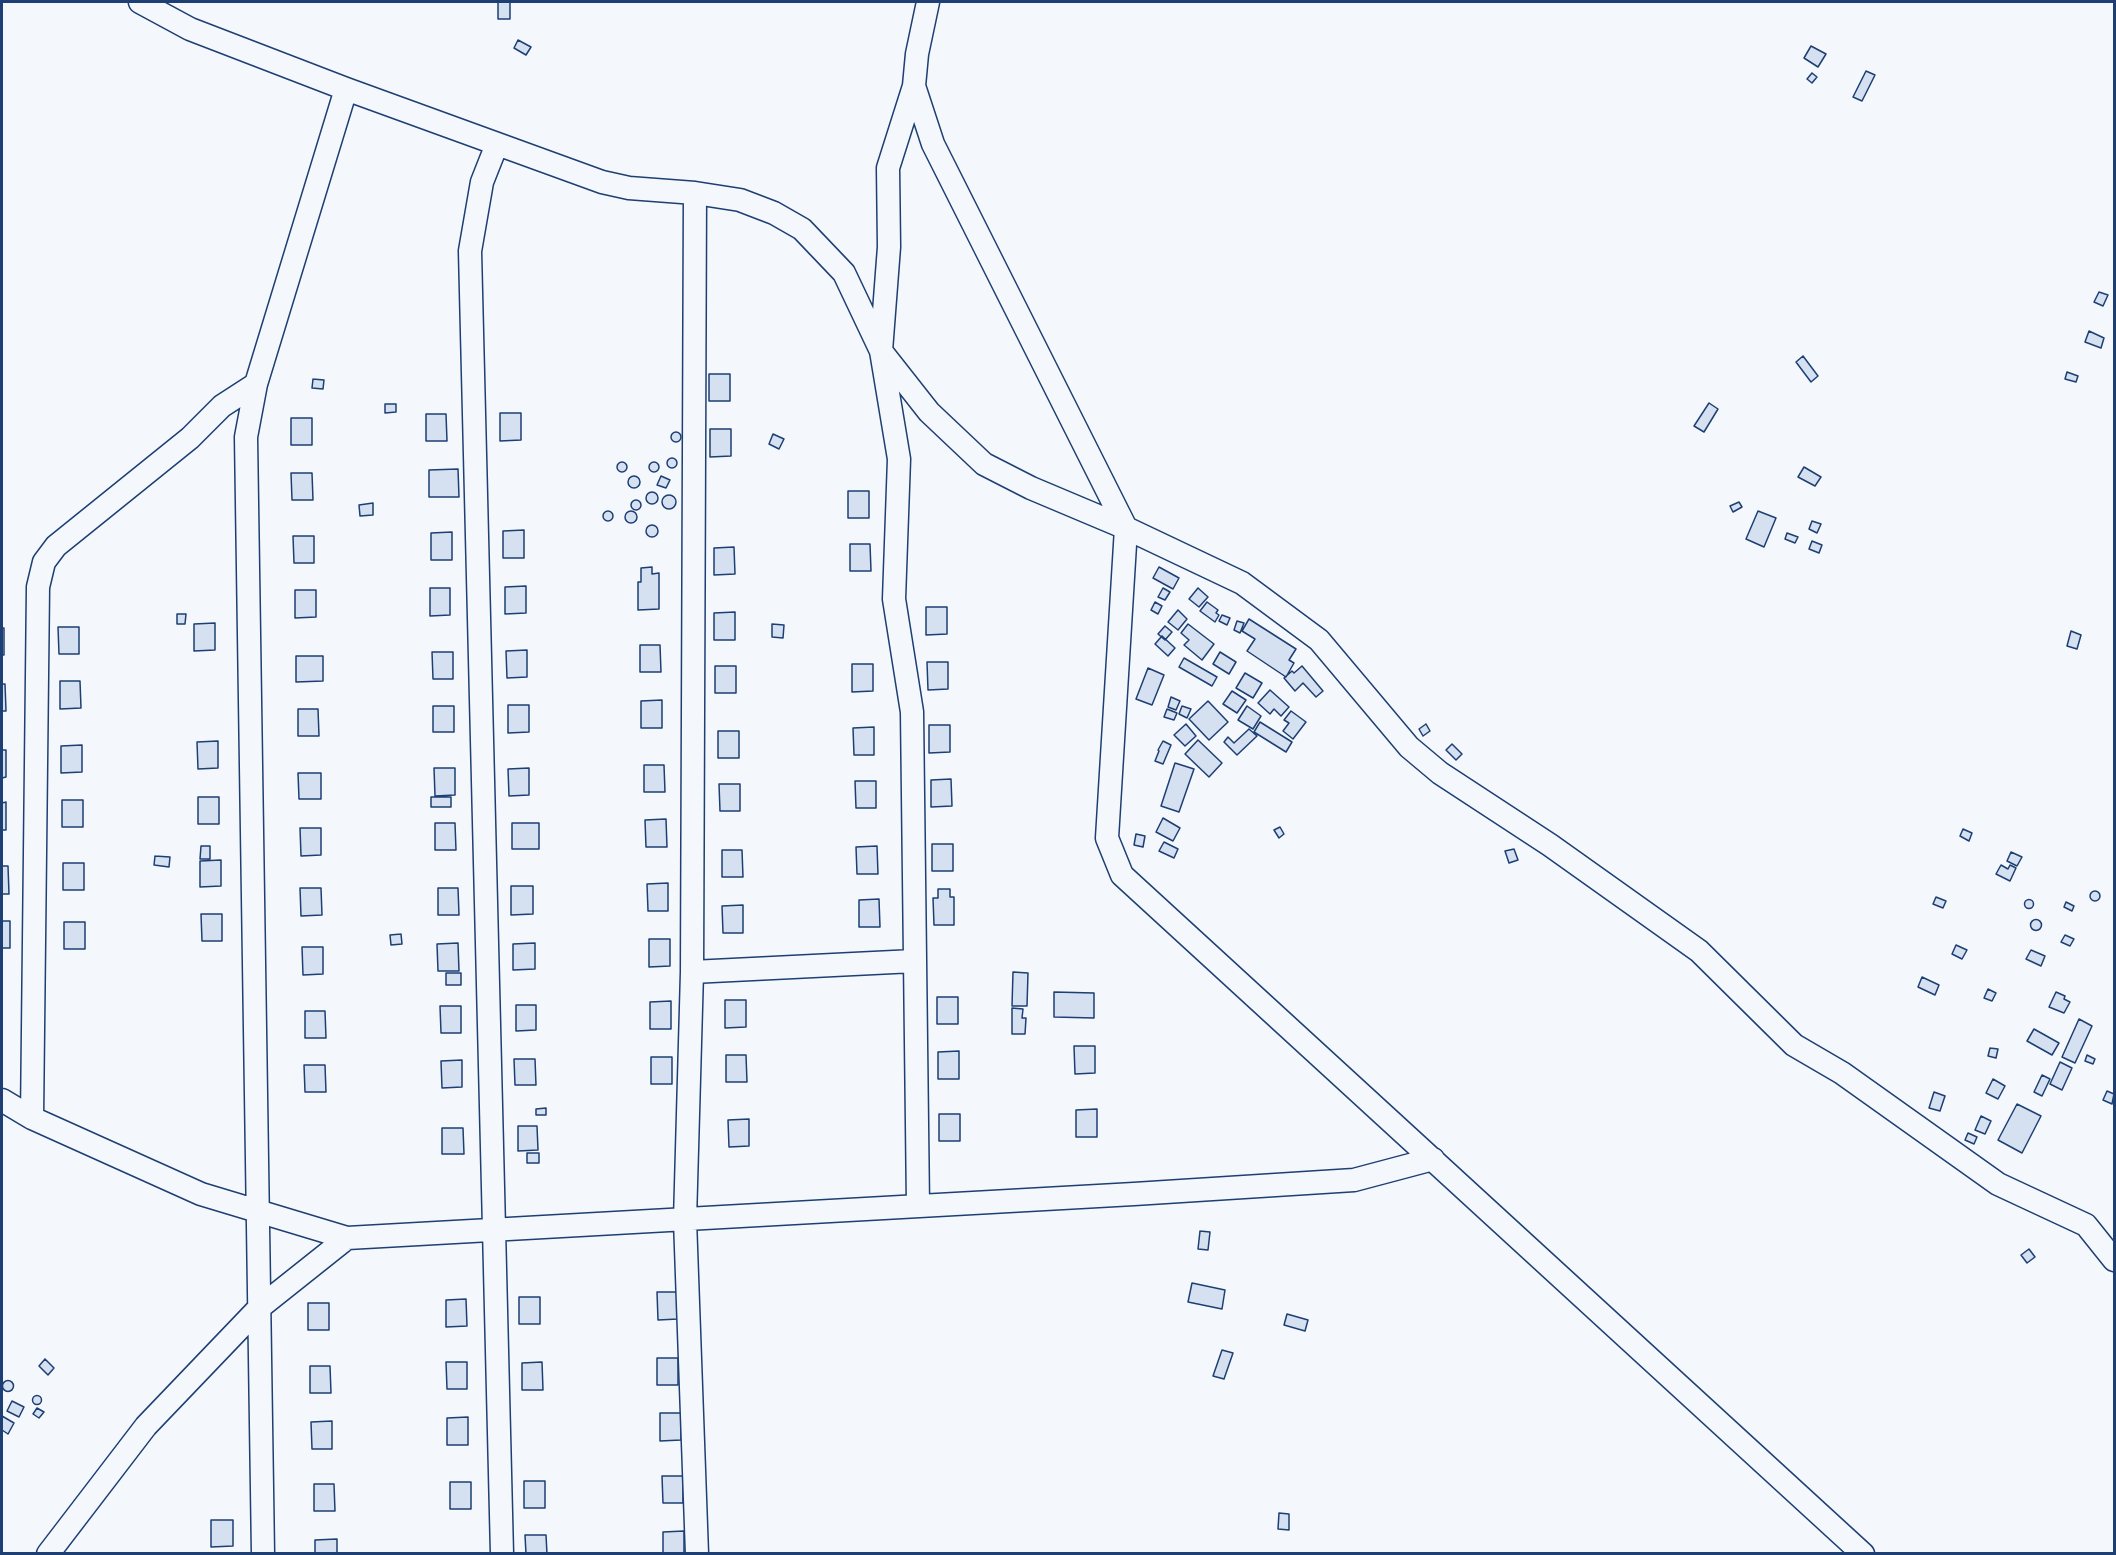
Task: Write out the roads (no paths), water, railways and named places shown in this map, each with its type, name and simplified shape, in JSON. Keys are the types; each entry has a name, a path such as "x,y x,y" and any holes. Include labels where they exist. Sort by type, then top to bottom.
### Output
{"street":[{"path":"140,2 190,29 346,89 602,182 629,188 695,193 740,200 774,213 802,229 844,273 881,351 928,412 984,464 1031,488 1126,528 1242,583 1319,640 1410,747 1440,773 1550,845 1699,951 1794,1045 1842,1073 1998,1185 2086,1226 2115,1260"},
{"path":"918,1206 912,712 894,599 899,459 881,351 889,247 888,168 914,86 917,54 928,2"},
{"path":"914,86 933,144 1126,528 1107,838 1122,874 1863,1554"},
{"path":"263,1554 246,437 256,384 346,89"},
{"path":"497,144 482,182 470,251 502,1554"},
{"path":"695,193 692,972 685,1220 697,1554"},
{"path":"32,1118 38,587 44,562 56,546 190,438 222,406 256,384"},
{"path":"692,972 914,961"},
{"path":"2,1100 32,1118 201,1194 347,1238 1354,1180 1432,1159"},
{"path":"48,1554 146,1426 259,1308 347,1238"}]}
